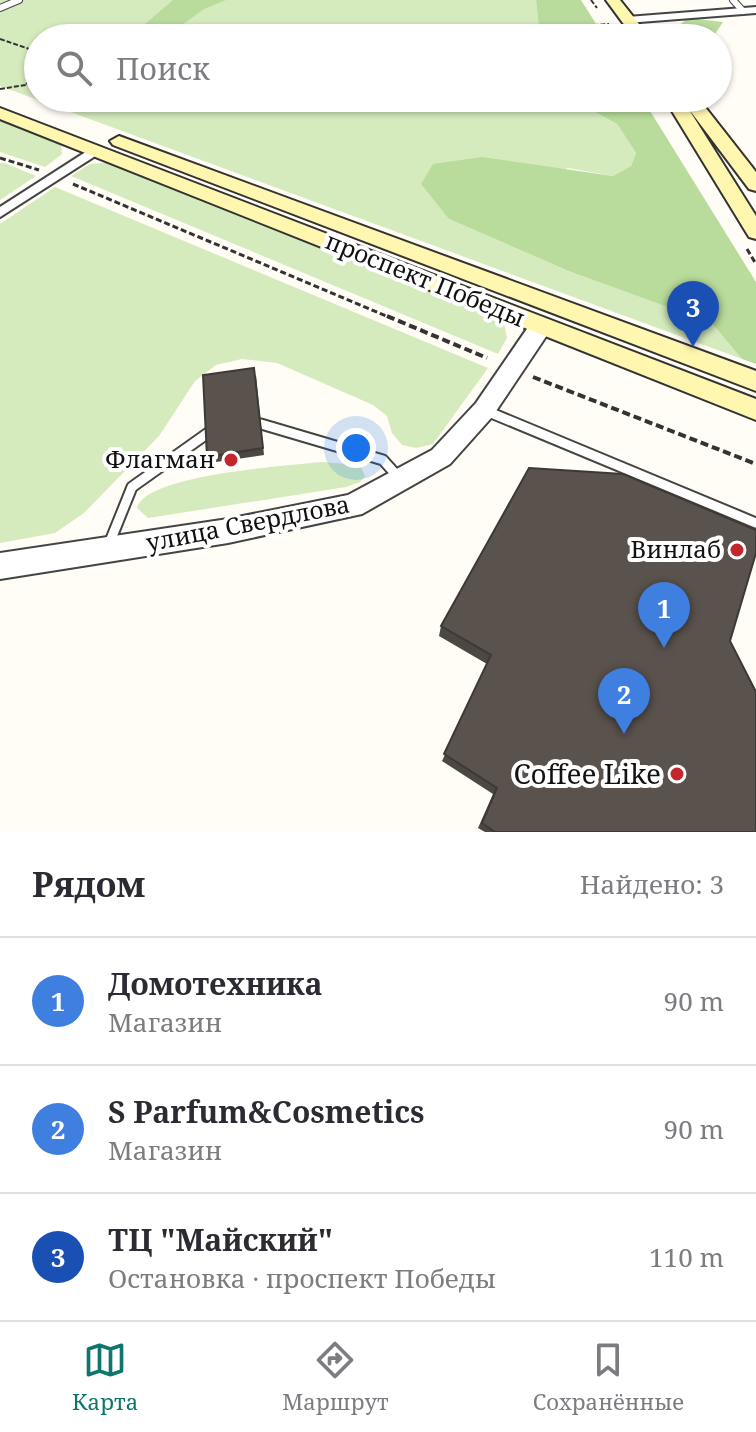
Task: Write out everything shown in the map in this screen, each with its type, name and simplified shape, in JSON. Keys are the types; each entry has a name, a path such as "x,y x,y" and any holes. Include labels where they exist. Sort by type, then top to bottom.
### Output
{"main road":[{"path":"613,0 622,24"},
{"name":"проспект Победы","path":"0,95 24,104"},
{"name":"проспект Победы","path":"45,112 548,316 756,410"},
{"path":"681,112 756,232"},
{"path":"700,112 756,185"},
{"name":"проспект Победы","path":"0,113 548,316 756,381"},
{"path":"95,150 113,138"},
{"path":"711,163 737,160"}],"street":[{"path":"620,22 756,10"},
{"path":"0,213 95,150"},
{"name":"улица Свердлова","path":"0,566 353,506 441,457 484,410 548,316"}],"lane":[{"path":"0,8 19,0"},
{"path":"733,0 743,11"},
{"path":"484,410 756,523"},
{"path":"261,424 383,460 401,481"},
{"path":"107,550 132,487 208,433"}],"path":[{"path":"596,24 620,22"},
{"path":"0,39 24,47"},
{"path":"0,89 24,86"},
{"path":"0,158 41,171"},
{"path":"62,180 487,358"},
{"path":"531,376 756,464"}],"green space":[{"path":"0,0 536,0 539,24 24,24 24,95 0,86"},
{"path":"173,0 226,0 204,9 183,24 145,24"},
{"path":"536,0 581,0 596,24 539,24"},
{"path":"688,18 723,22 722,24 681,24"},
{"path":"71,112 595,112 617,124 636,153 631,166 613,176 568,168 449,219 571,272 713,323 742,359"},
{"path":"595,112 651,112 756,282 756,364 742,359 712,323 571,272 449,219 421,184 433,164 482,157 613,176 631,166 636,153 617,124"},
{"path":"0,118 61,142 62,154 45,167 0,152"},
{"path":"113,162 486,310 504,323 507,338 498,354 71,176 90,164"},
{"path":"0,163 5,163 36,176 0,200"},
{"path":"55,187 488,368 433,444 416,448 402,445 392,433 387,416 373,405 277,363 242,359 216,365 195,381 159,436 84,513 55,533 0,543 0,224"},
{"path":"321,462 360,465 365,476 360,482 346,487 148,518 137,508 146,496 190,480 251,469"}],"building":[{"path":"254,368 263,448 207,457 203,375"},
{"path":"529,468 623,474 756,530 756,553 730,641 756,692 756,832 495,832 482,823 497,788 444,754 491,655 441,626"}],"place":[{"name":"ТЦ \"Майский\"","path":"693,347"},
{"name":"Флагман","path":"231,460"},
{"name":"Винлаб","path":"737,550"},
{"name":"Домотехника","path":"664,648"},
{"name":"S Parfum&Cosmetics","path":"624,734"},
{"name":"Coffee Like","path":"677,774"}]}
